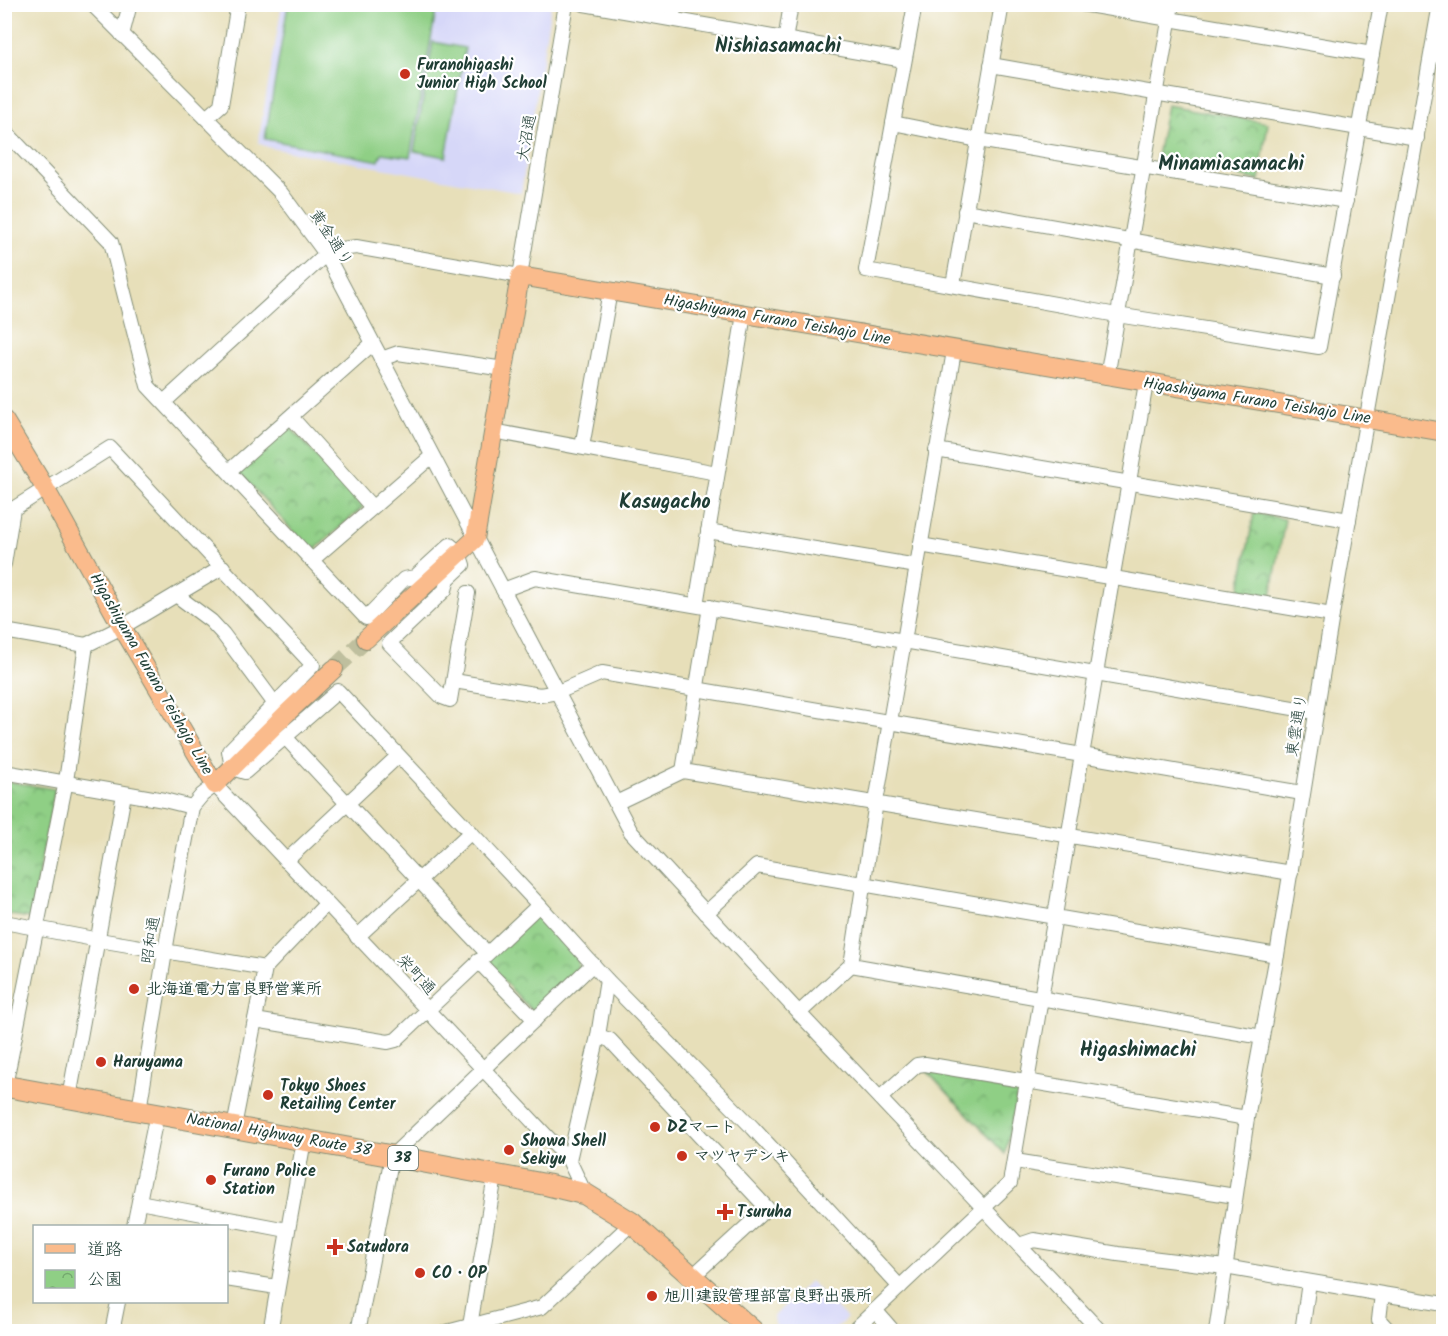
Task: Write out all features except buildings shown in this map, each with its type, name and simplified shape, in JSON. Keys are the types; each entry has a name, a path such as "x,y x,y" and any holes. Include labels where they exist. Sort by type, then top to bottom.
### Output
{"highway":[{"name":"National Highway Route 38","path":"5,1086 556,1186 585,1194 632,1223 754,1332"}],"main road":[{"name":"Higashiyama Furano Teishajo Line","path":"520,276 1443,432"},
{"path":"366,639 475,539 520,276"},
{"name":"Higashiyama Furano Teishajo Line","path":"4,420 215,784 334,669"}],"street":[{"name":"黄金通り","path":"92,4 281,193 326,254 631,832 1101,1332"},
{"path":"122,35 130,4"},
{"path":"206,118 221,105 238,4"},
{"name":"大沼通","path":"520,276 566,4"},
{"path":"584,4 904,60"},
{"path":"672,19 675,4"},
{"path":"785,40 791,4"},
{"path":"915,4 866,270 1117,315 1319,347 1381,4"},
{"path":"952,285 1002,4"},
{"path":"1082,4 1372,54"},
{"path":"1107,377 1172,4"},
{"name":"東雲通り","path":"1216,1332 1235,1196 1291,873 1332,615 1440,4"},
{"path":"991,65 1417,138"},
{"path":"893,123 978,140 1346,201"},
{"path":"4,130 111,242 148,386 366,618 404,579 415,577 450,545 459,553 463,565 448,579 445,590 389,643 442,697 450,700 468,593"},
{"path":"965,211 1333,276"},
{"path":"164,402 326,254 356,247 520,276"},
{"path":"582,447 609,291"},
{"path":"683,771 696,688 708,531 744,314"},
{"path":"229,471 372,344"},
{"path":"799,1013 851,964 876,802 954,351"},
{"path":"381,359 398,353 504,369"},
{"path":"852,1332 1010,1183 1146,383"},
{"path":"291,417 372,507"},
{"path":"493,431 717,473"},
{"path":"4,564 9,508 110,448 313,664 229,752 232,768 245,772 338,691 607,980 753,1128 900,1287"},
{"path":"936,450 1349,520"},
{"path":"312,560 432,456"},
{"path":"708,531 917,566"},
{"path":"920,545 1332,615"},
{"path":"4,631 86,645 122,627 223,567"},
{"path":"503,590 535,578 1316,711"},
{"path":"176,595 211,621 223,634 275,704"},
{"path":"5,1086 66,782 86,645"},
{"path":"454,681 540,695 558,692 602,672 1302,793"},
{"path":"286,738 418,880 535,1020"},
{"path":"286,861 398,756"},
{"path":"616,803 683,771 1291,873"},
{"path":"4,772 171,801 192,807 215,784"},
{"name":"栄町通","path":"215,784 568,1160 585,1194"},
{"path":"69,1098 124,794"},
{"name":"昭和通","path":"134,1225 139,1202 166,951 192,807"},
{"path":"357,937 471,832"},
{"path":"706,913 757,866 1277,955"},
{"path":"234,1127 265,968 326,904"},
{"path":"255,1020 388,1042 396,1040 539,905"},
{"path":"4,922 265,968"},
{"path":"358,1332 392,1156 593,964"},
{"path":"851,964 1262,1037"},
{"path":"568,1160 598,1036 607,980"},
{"path":"598,1036 610,1040 767,1208 693,1276"},
{"path":"880,1098 917,1065 925,1064 1248,1118"},
{"path":"270,1332 304,1140"},
{"path":"1015,1161 1235,1196"},
{"path":"469,1329 495,1176"},
{"path":"139,1202 288,1230"},
{"path":"447,1332 469,1329 542,1307 632,1223"},
{"path":"1019,1245 1034,1240 1118,1254 1225,1267 1443,1304"},
{"path":"228,1279 277,1287"},
{"path":"1302,1332 1309,1282"},
{"path":"1382,1294 1379,1320 1390,1332"},
{"path":"112,1332 118,1303"},
{"path":"875,1310 894,1332"}],"shaded area":[{"name":"Furanohigashi Junior High School","path":"282,5 551,5 521,193 270,148 258,143"},
{"path":"810,1281 847,1318 833,1331 783,1331 775,1324 774,1316"}],"green space":[{"path":"288,5 437,5 410,157 382,153 379,161 265,139"},
{"path":"433,42 465,48 446,157 414,151"},
{"path":"1167,105 1268,123 1259,180 1156,161"},
{"path":"288,425 363,507 312,552 238,471"},
{"path":"1254,513 1285,519 1271,596 1240,590"},
{"path":"4,781 55,789 30,918 5,914"},
{"path":"539,912 578,954 578,967 533,1012 485,961"},
{"path":"927,1071 1013,1085 1018,1092 1005,1154"}],"tunnel":[{"path":"334,669 366,639"}],"place":[{"name":"Furanohigashi Junior High School","path":"405,74"},
{"name":"北海道電力富良野営業所","path":"134,989"},
{"name":"Haruyama","path":"101,1062"},
{"name":"Tokyo Shoes Retailing Center","path":"268,1095"},
{"name":"DZマート","path":"655,1127"},
{"name":"Showa Shell Sekiyu","path":"509,1150"},
{"name":"マツヤデンキ","path":"682,1156"},
{"name":"Furano Police Station","path":"211,1180"},
{"name":"Tsuruha","path":"725,1212"},
{"name":"Satudora","path":"335,1247"},
{"name":"CO・OP","path":"420,1273"},
{"name":"旭川建設管理部富良野出張所","path":"652,1296"}],"district":[{"name":"Nishiasamachi","path":"778,47"},
{"name":"Minamiasamachi","path":"1231,165"},
{"name":"Kasugacho","path":"665,503"},
{"name":"Higashimachi","path":"1138,1051"}]}
